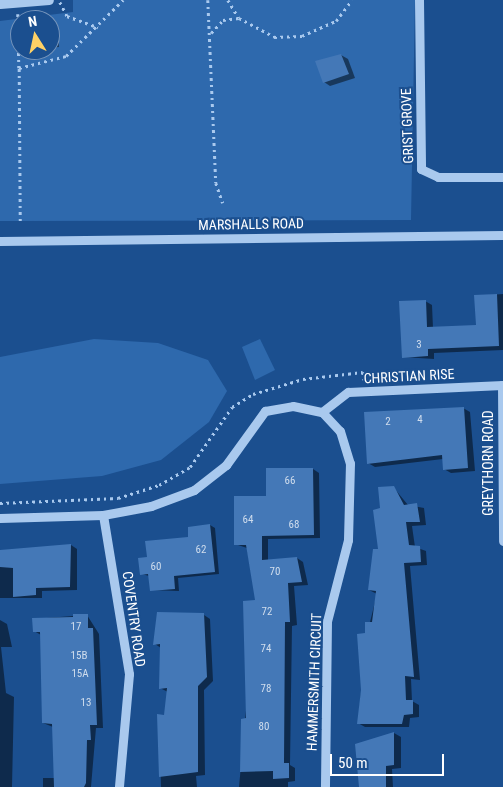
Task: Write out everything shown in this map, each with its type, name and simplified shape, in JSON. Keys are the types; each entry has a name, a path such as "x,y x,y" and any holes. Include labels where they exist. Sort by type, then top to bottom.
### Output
{"street":[{"path":"0,4 50,0"},
{"name":"GRIST GROVE","path":"419,0 421,170 438,177 503,177"},
{"name":"MARSHALLS ROAD","path":"0,241 503,235"},
{"name":"CHRISTIAN RISE","path":"322,412 348,392 502,385"},
{"name":"GREYTHORN ROAD","path":"502,385 503,541"},
{"path":"0,518 104,515 151,506 194,490 226,465 265,410 293,406 322,412"},
{"name":"HAMMERSMITH CIRCUIT","path":"322,412 340,431 350,463 348,540 327,621 325,787"},
{"name":"COVENTRY ROAD","path":"104,515 129,674 119,787"}],"path":[{"path":"59,0 67,16 98,27"},
{"path":"19,68 66,56 98,27 123,0"},
{"path":"208,0 211,33 216,183 223,203"},
{"path":"228,0 239,18 274,37 302,36 336,21 352,0"},
{"path":"18,4 20,221"},
{"path":"211,33 223,20 239,18"},
{"path":"0,503 118,498 159,485 190,467 232,407 253,394 303,379 363,372 365,392"}],"shaded area":[{"path":"73,0 415,0 411,220 0,221 0,21 10,20 10,60 60,60 60,14 73,12"},
{"path":"94,339 158,343 208,360 227,391 209,422 161,460 102,476 0,484 0,357"},
{"path":"260,339 275,370 255,380 242,347"}],"building":[{"path":"341,54 349,74 323,83 315,61"},
{"path":"497,294 499,346 428,349 428,356 402,358 399,301 426,300 427,327 476,325 474,295"},
{"path":"464,407 468,468 443,470 442,455 367,464 364,412"},
{"path":"266,468 313,468 314,535 262,536 262,560 297,557 302,582 288,583 290,622 285,622 284,763 289,763 289,778 273,779 273,771 240,772 241,719 246,718 243,601 255,600 246,545 234,545 234,496 266,496"},
{"path":"394,486 404,505 417,503 420,522 406,522 409,545 420,546 421,562 404,563 414,677 405,676 406,700 413,700 413,714 404,715 402,724 357,724 361,690 357,634 365,633 365,622 372,622 376,591 368,590 373,549 378,549 373,510 380,508 378,487"},
{"path":"210,524 215,572 174,576 175,589 150,591 148,574 140,575 138,558 147,557 145,541 188,537 188,527"},
{"path":"71,544 70,587 36,588 36,595 13,597 13,568 0,567 0,550"},
{"path":"157,612 204,613 207,677 198,686 198,772 159,777 157,714 164,715 167,688 159,689 160,644 153,645"},
{"path":"73,614 88,614 88,628 93,628 97,725 90,725 91,740 87,740 86,783 84,787 54,787 52,724 42,723 40,632 33,632 32,618 73,617"},
{"path":"394,732 394,765 386,766 386,787 359,787 355,744"}]}
